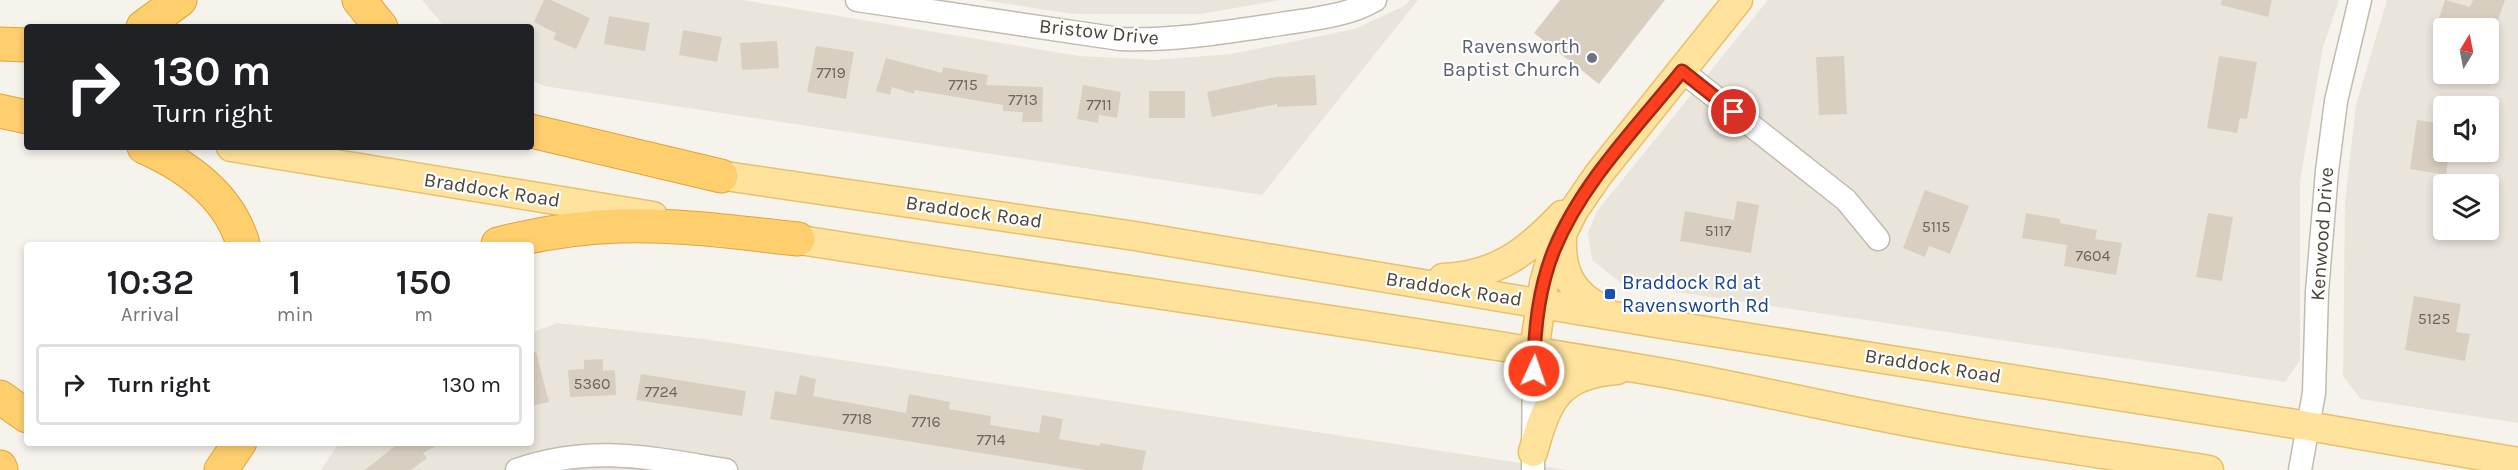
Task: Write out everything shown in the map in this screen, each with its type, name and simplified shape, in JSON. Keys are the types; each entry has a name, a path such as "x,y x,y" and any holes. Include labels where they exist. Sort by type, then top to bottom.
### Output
{"highway":[{"path":"147,24 180,0"},
{"path":"358,0 378,24"},
{"path":"0,44 24,45"},
{"path":"0,110 24,114"},
{"path":"534,132 721,176"},
{"path":"150,150 184,168 213,193 233,220 242,242"},
{"path":"508,242 554,233 619,226 681,227 798,239"},
{"path":"0,397 24,414"},
{"path":"221,470 237,446"}],"main road":[{"path":"1357,273 1430,279 1461,277 1487,272 1523,252 1539,240 1598,175 1738,0"},
{"path":"0,54 24,58"},
{"name":"Braddock Road","path":"534,142 721,176 1135,236 2518,462"},
{"name":"Braddock Road","path":"249,150 1023,276 1176,296 1534,351 1710,380 1880,417 2209,470"},
{"path":"1534,351 1540,303 1553,252 1563,231 1598,175"},
{"path":"1563,231 1563,259 1575,290 1589,303 1616,316"},
{"path":"1533,461 1543,416 1552,398 1567,385 1606,371 1640,369"}],"street":[{"name":"Bristow Drive","path":"857,0 1120,39 1157,40 1194,38 1324,17 1375,0"},
{"name":"Kenwood Drive","path":"2300,470 2314,393 2317,292 2327,171 2336,101 2360,0"},
{"path":"1682,71 1846,200 1878,239"},
{"path":"1533,461 1534,351"},
{"path":"517,470 542,461 570,456 604,454 635,463 726,470"}],"shaded area":[{"path":"422,0 742,0 1079,56 1154,60 1231,54 1355,29 1404,6 1410,0 1418,0 1262,195 544,86 534,81 534,24 442,24"},
{"path":"983,0 1280,0 1201,14 1073,14"},
{"path":"1768,0 2339,0 2323,47 2300,181 2300,360 2285,382 1622,284 1592,260 1588,233 1597,211"},
{"path":"2387,0 2518,0 2518,423 2361,399 2343,376 2345,202 2356,105"},
{"path":"557,323 704,339 1567,470 321,470 337,446 534,446 534,332"}],"building":[{"path":"544,0 551,0 590,18 576,49 553,39 556,33 534,22"},
{"name":"Ravensworth Baptist Church","path":"1560,0 1665,0 1599,84 1534,33"},
{"path":"2222,0 2272,0 2268,17 2221,5"},
{"path":"2445,0 2470,7 2473,0 2505,0 2499,18 2439,18"},
{"path":"609,16 650,23 645,51 604,44"},
{"path":"683,30 722,37 717,62 679,55"},
{"path":"777,41 779,68 742,70 740,43"},
{"path":"816,46 854,52 846,99 807,92"},
{"path":"1844,56 1847,114 1819,115 1816,57"},
{"path":"2219,56 2257,62 2247,119 2240,118 2237,133 2207,128"},
{"path":"886,58 942,73 943,67 988,75 986,85 1043,87 1042,122 1022,122 1023,112 1003,111 1003,105 915,90 914,94 892,87 890,95 876,91"},
{"path":"1315,75 1317,105 1277,107 1277,104 1212,117 1207,92 1276,77"},
{"path":"1083,85 1121,92 1117,118 1099,115 1098,123 1077,119"},
{"path":"1149,91 1185,91 1185,118 1149,118"},
{"path":"2417,120 2433,122 2433,162 2448,162 2446,174 2410,169"},
{"path":"1925,190 1969,206 1950,254 1929,246 1925,257 1903,248"},
{"path":"1737,201 1759,205 1751,253 1680,241 1685,211 1734,220"},
{"path":"2026,213 2060,219 2060,223 2097,230 2095,239 2122,243 2116,275 2064,266 2067,245 2022,238"},
{"path":"2208,213 2233,217 2222,281 2196,277"},
{"path":"2414,296 2461,304 2456,332 2470,334 2465,361 2405,350"},
{"path":"534,352 536,352 549,402 534,405"},
{"path":"603,359 603,371 615,370 616,395 570,397 568,370 584,369 584,360"},
{"path":"641,374 746,391 742,416 636,400"},
{"path":"800,375 816,379 813,396 906,413 909,394 950,402 949,409 991,416 990,425 1039,433 1042,415 1063,419 1059,439 1146,451 1142,470 1086,470 770,419 775,391 796,395"},
{"path":"395,446 436,446 423,453 427,458 411,470 365,470"}],"place":[{"name":"Ravensworth Baptist Church","path":"1592,58"},
{"name":"Braddock Rd at Ravensworth Rd","path":"1610,294"}],"route":[{"path":"1534,371 1540,303 1553,252 1574,210 1598,175 1682,71 1734,112"}]}
